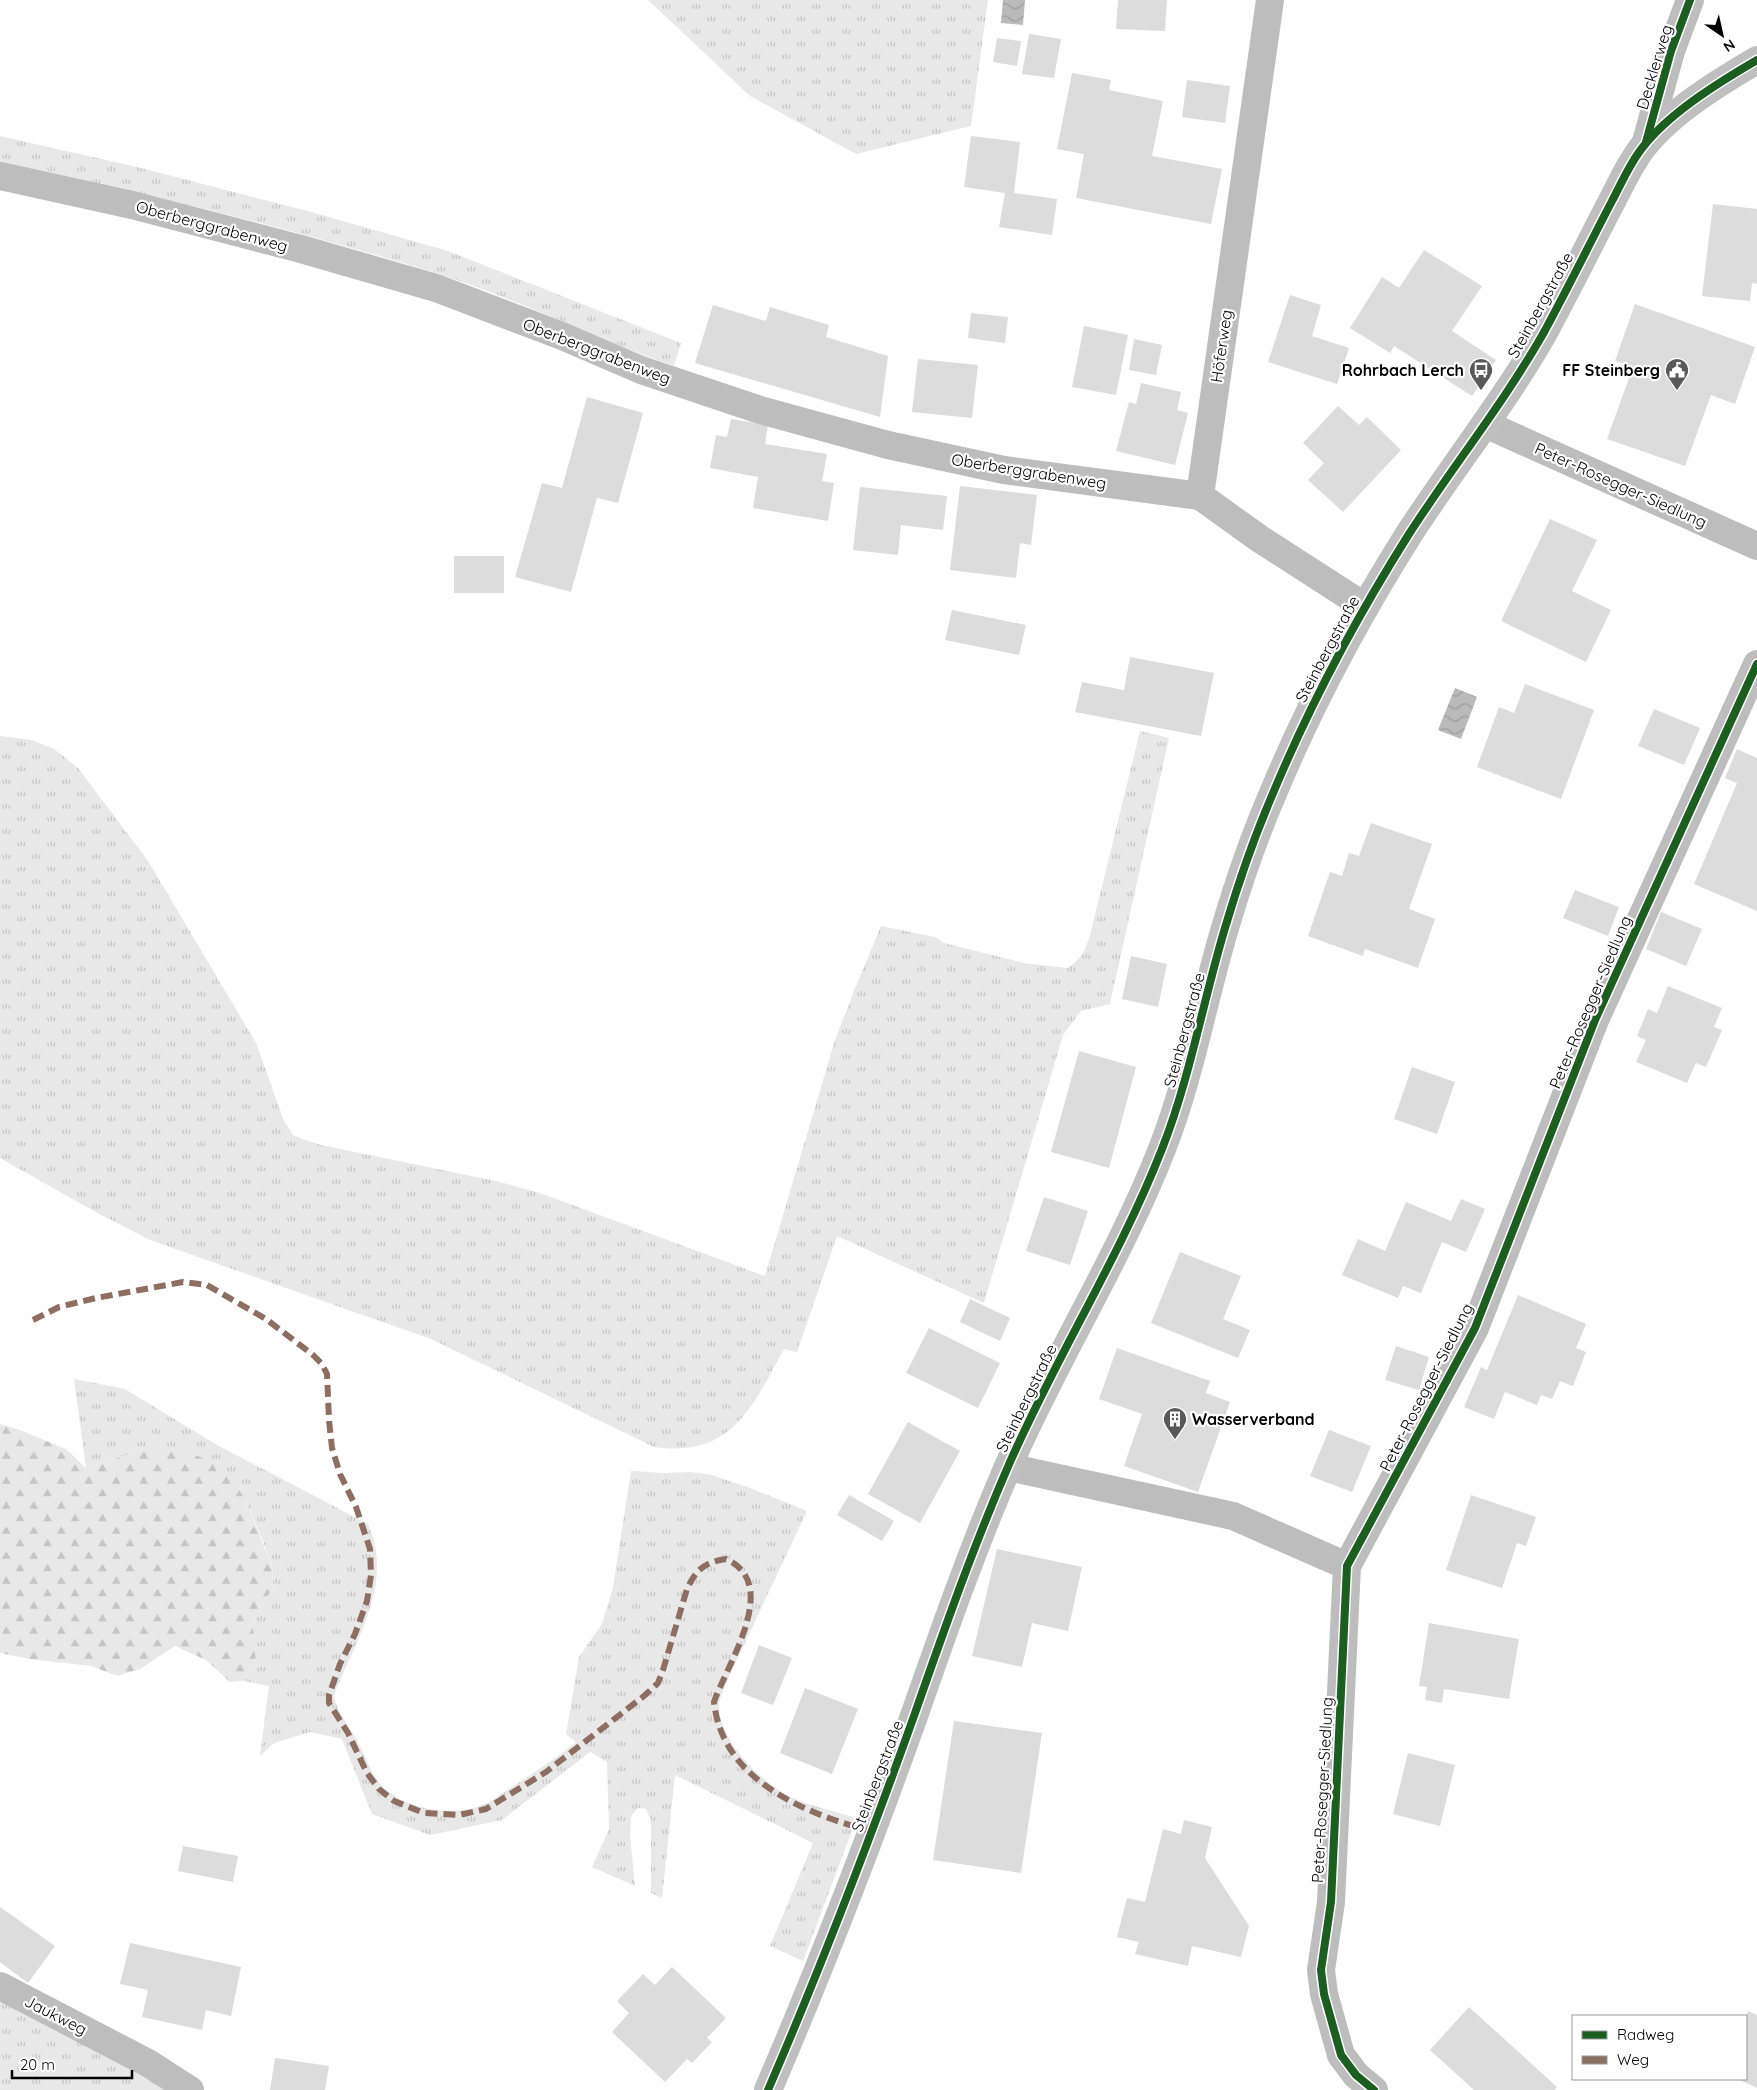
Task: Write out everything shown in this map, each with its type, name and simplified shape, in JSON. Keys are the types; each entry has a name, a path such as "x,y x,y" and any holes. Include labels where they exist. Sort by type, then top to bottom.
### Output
{"main road":[{"name":"Steinbergstraße","path":"768,2090 839,1915 913,1718 942,1634 1008,1466 1033,1410 1122,1238 1162,1151 1177,1108 1224,930 1241,876 1270,800 1302,727 1364,606 1413,528 1485,424 1542,334 1626,174 1646,142 1680,112 1720,82 1757,60"}],"street":[{"name":"Höferweg","path":"1200,496 1270,0"},
{"name":"Decklerweg","path":"1646,142 1672,51 1690,0"},
{"name":"Oberberggrabenweg","path":"0,176 142,208 310,252 436,288 562,336 641,370 760,410 870,440 1004,470 1200,496"},
{"name":"Peter-Rosegger-Siedlung","path":"1485,424 1757,546"},
{"path":"1200,496 1364,606"},
{"name":"Peter-Rosegger-Siedlung","path":"1374,2090 1356,2075 1341,2055 1324,1994 1321,1970 1331,1902 1346,1566 1475,1328 1595,1020 1757,664"},
{"path":"1008,1466 1233,1516 1346,1566"},
{"name":"Jaukweg","path":"0,1986 126,2051 190,2090"}],"green space":[{"path":"648,0 988,0 971,126 856,154 750,96"},
{"path":"0,136 141,168 311,212 448,251 681,343 674,366 488,291 439,274 221,213 0,162"},
{"path":"1140,731 1169,738 1110,1004 1081,1011 1063,1035 984,1303 837,1236 797,1352 784,1349 761,1390 736,1424 721,1436 703,1444 681,1448 654,1447 431,1339 150,1240 0,1158 0,736 32,740 54,749 78,768 148,861 256,1043 284,1121 293,1135 321,1145 496,1181 540,1193 765,1276 835,1040 881,926 935,937 944,943 1024,963 1067,968 1082,954 1090,935"},
{"path":"74,1379 125,1389 217,1445 368,1524 375,1546 377,1568 375,1590 361,1633 334,1695 335,1701 372,1772 381,1785 391,1794 403,1800 416,1806 430,1809 444,1811 459,1810 485,1804 542,1767 576,1742 566,1734 579,1657 602,1624 613,1587 631,1471 690,1472 712,1475 807,1511 725,1685 719,1704 720,1718 734,1746 757,1773 770,1784 795,1799 857,1818 803,1961 770,1946 813,1843 675,1775 662,1898 651,1893 651,1820 646,1809 638,1808 631,1816 630,1835 635,1886 592,1867 609,1829 607,1762 590,1752 502,1820 430,1835 372,1814 342,1739 310,1732 274,1743 260,1756 269,1686 244,1681 256,1663 253,1626 261,1604 273,1589 272,1567 246,1501 149,1448 86,1468"},
{"path":"0,1424 66,1449 86,1468 149,1448 181,1448 215,1464 233,1480 246,1501 272,1567 273,1589 261,1604 253,1626 256,1663 244,1681 230,1682 206,1660 175,1646 140,1669 118,1676 91,1666 29,1659 0,1653"},
{"path":"0,1999 113,2058 168,2090 0,2090"}],"water":[{"path":"1003,0 1025,0 1023,25 1001,23"},
{"path":"1455,688 1477,697 1461,739 1438,730"}],"building":[{"path":"1118,0 1167,0 1165,31 1116,29"},
{"path":"1029,34 1061,39 1054,78 1022,74"},
{"path":"997,38 1021,41 1017,66 993,62"},
{"path":"1072,73 1111,80 1109,90 1163,101 1152,156 1222,169 1211,224 1076,198 1084,154 1057,149"},
{"path":"1187,80 1230,86 1225,123 1182,117"},
{"path":"971,136 1020,142 1014,193 1057,199 1052,235 999,227 1005,193 964,187"},
{"path":"1713,204 1757,209 1757,284 1752,283 1750,301 1702,296"},
{"path":"1424,250 1482,286 1452,331 1496,360 1472,396 1394,346 1390,353 1350,328 1382,277 1399,288"},
{"path":"1290,295 1321,305 1312,336 1349,348 1337,384 1268,362"},
{"path":"1635,304 1755,347 1735,404 1711,395 1685,466 1607,439 1633,367 1615,361"},
{"path":"713,305 766,321 770,307 829,325 826,337 888,356 880,417 695,363"},
{"path":"971,313 1008,317 1005,343 968,338"},
{"path":"1084,326 1128,335 1116,395 1072,387"},
{"path":"1134,339 1162,345 1156,375 1129,370"},
{"path":"918,359 978,365 972,418 912,412"},
{"path":"1141,383 1181,392 1177,410 1188,413 1175,465 1116,451 1129,402 1136,404"},
{"path":"587,397 643,413 618,503 597,498 571,592 515,577 542,483 562,488"},
{"path":"1338,406 1359,425 1367,417 1401,450 1343,512 1308,480 1324,463 1303,443"},
{"path":"731,419 768,425 765,444 827,454 822,481 834,483 828,521 753,508 758,477 710,468 716,435 727,437"},
{"path":"960,486 1037,495 1031,545 1020,543 1016,578 950,570"},
{"path":"860,487 947,496 943,530 901,525 898,555 853,550"},
{"path":"1550,519 1597,540 1572,591 1611,610 1586,662 1501,621"},
{"path":"454,556 504,556 504,593 454,593"},
{"path":"952,610 1026,625 1019,655 945,640"},
{"path":"1130,657 1214,673 1201,736 1075,712 1082,682 1124,690"},
{"path":"1525,684 1594,710 1561,799 1477,767 1499,707 1514,713"},
{"path":"1654,709 1700,728 1684,765 1638,746"},
{"path":"1737,749 1757,758 1757,911 1694,884 1737,783 1725,778"},
{"path":"1371,823 1432,844 1409,909 1435,919 1418,968 1365,949 1363,956 1308,936 1330,872 1342,876 1349,853 1359,856"},
{"path":"1575,890 1619,907 1608,936 1563,918"},
{"path":"1661,912 1702,929 1686,966 1646,949"},
{"path":"1131,956 1167,964 1158,1007 1122,999"},
{"path":"1668,986 1722,1008 1714,1027 1722,1030 1706,1067 1696,1063 1687,1083 1636,1062 1646,1040 1637,1036 1648,1009 1657,1013"},
{"path":"1079,1051 1136,1067 1109,1168 1051,1152"},
{"path":"1412,1067 1455,1082 1437,1134 1394,1119"},
{"path":"1044,1197 1088,1211 1070,1265 1026,1251"},
{"path":"1461,1199 1485,1209 1466,1252 1442,1242 1421,1293 1403,1286 1398,1298 1342,1275 1358,1239 1385,1251 1406,1202 1451,1221"},
{"path":"1180,1252 1241,1276 1223,1319 1250,1330 1238,1358 1151,1323"},
{"path":"1518,1295 1586,1324 1576,1348 1586,1352 1573,1386 1560,1381 1552,1399 1541,1395 1537,1405 1505,1392 1494,1419 1464,1407 1481,1367 1487,1370"},
{"path":"970,1299 1010,1318 1000,1341 960,1322"},
{"path":"929,1328 1000,1363 978,1408 906,1373"},
{"path":"1396,1346 1429,1357 1419,1390 1385,1380"},
{"name":"Wasserverband","path":"1117,1348 1210,1381 1206,1393 1230,1402 1198,1492 1124,1466 1142,1414 1099,1399"},
{"path":"908,1422 960,1451 920,1523 868,1494"},
{"path":"1329,1430 1371,1446 1352,1492 1310,1476"},
{"path":"849,1495 894,1521 882,1541 837,1515"},
{"path":"1471,1495 1536,1517 1526,1546 1517,1543 1502,1588 1446,1570"},
{"path":"997,1549 1082,1567 1068,1631 1032,1623 1022,1667 972,1656"},
{"path":"1429,1623 1519,1639 1509,1699 1444,1689 1442,1703 1425,1700 1427,1687 1419,1686"},
{"path":"759,1645 792,1658 773,1705 741,1693"},
{"path":"805,1688 858,1709 832,1774 780,1753"},
{"path":"954,1721 1042,1733 1021,1873 933,1860"},
{"path":"1408,1753 1455,1765 1440,1826 1393,1814"},
{"path":"1184,1820 1212,1827 1205,1858 1249,1926 1241,1957 1192,1946 1188,1966 1135,1954 1139,1942 1117,1937 1127,1898 1145,1902 1163,1829 1181,1834"},
{"path":"183,1846 238,1856 233,1882 178,1871"},
{"path":"0,1907 55,1946 28,1983 0,1962"},
{"path":"130,1943 241,1967 231,2016 206,2010 202,2030 142,2017 148,1990 120,1984"},
{"path":"672,1967 726,2018 707,2038 712,2042 692,2063 687,2059 665,2082 612,2032 629,2013 617,2001 643,1974 655,1985"},
{"path":"1469,2007 1557,2087 1555,2090 1474,2090 1430,2050"},
{"path":"1748,2011 1757,2015 1757,2088 1740,2080 1747,2080 1746,2015"},
{"path":"275,2058 329,2066 325,2090 270,2090"}],"marked path":[{"path":"33,1320 59,1307 96,1298 183,1282 207,1285 266,1319 322,1364 327,1374 332,1448 340,1474 356,1507 370,1549 371,1575 367,1601 355,1634 340,1664 329,1695 329,1703 348,1733 367,1773 379,1789 394,1801 424,1813 459,1815 486,1809 546,1772 658,1683 690,1582 697,1572 706,1565 726,1559 742,1571 750,1587 750,1605 746,1626 714,1702 720,1729 732,1753 749,1772 770,1789 794,1803 819,1814 870,1831"}],"cycle path":[{"path":"1646,142 1671,51 1690,0"},
{"path":"768,2090 826,1951 862,1857 958,1592 994,1499 1025,1428 1126,1230 1162,1149 1181,1095 1217,956 1246,862 1264,814 1317,696 1370,598 1409,534 1528,360 1637,156 1658,130 1684,108 1713,87 1757,60"},
{"path":"1374,2090 1356,2075 1341,2055 1324,1994 1321,1970 1331,1902 1347,1566 1475,1328 1595,1020 1757,664"}],"place":[{"name":"Rohrbach Lerch","path":"1481,391"},
{"name":"FF Steinberg","path":"1677,391"},
{"name":"Wasserverband","path":"1175,1440"}]}
